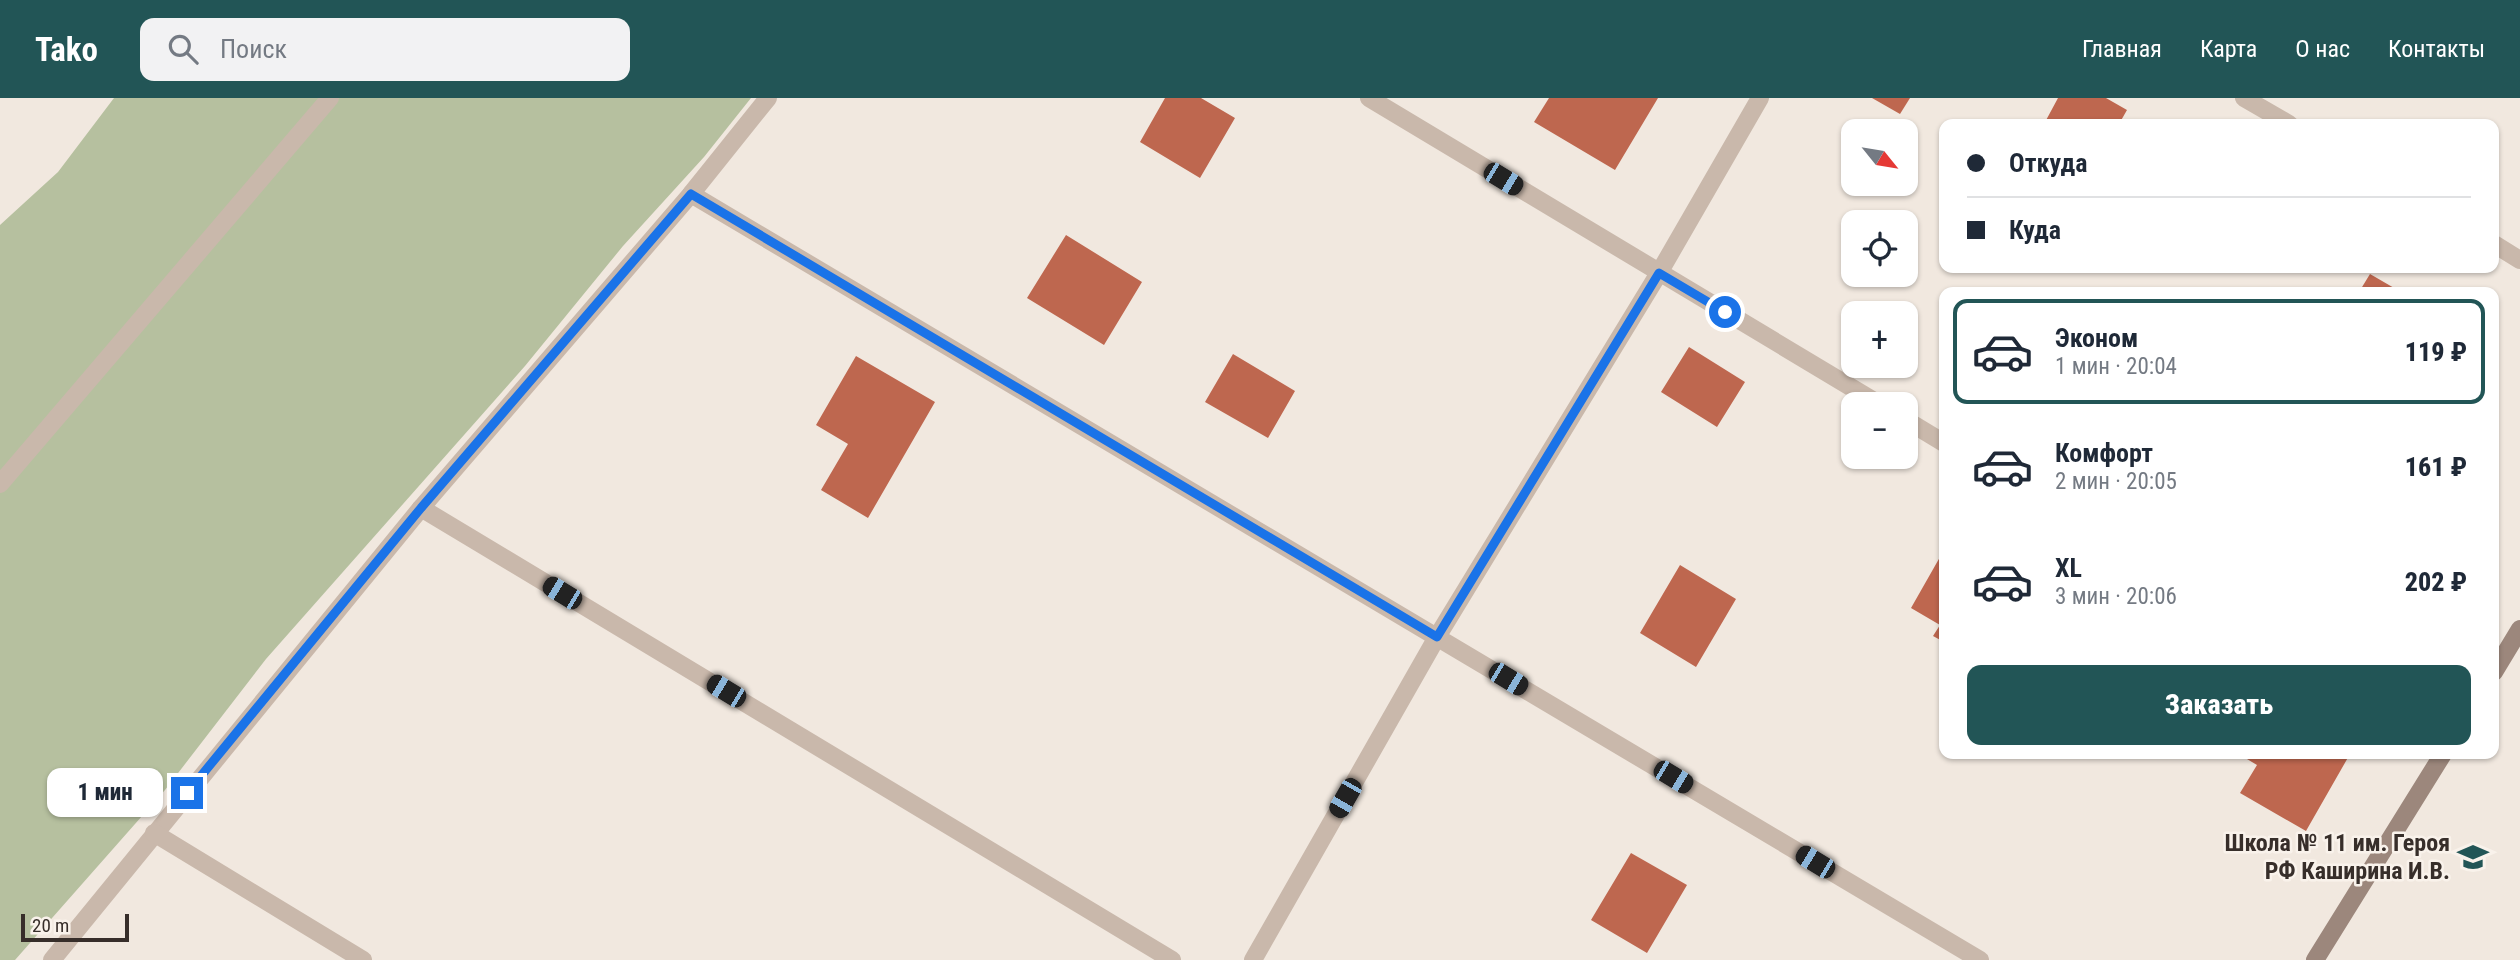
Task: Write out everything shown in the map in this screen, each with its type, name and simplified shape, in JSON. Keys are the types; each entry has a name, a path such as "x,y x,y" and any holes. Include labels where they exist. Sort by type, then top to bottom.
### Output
{"street":[{"path":"0,484 330,98"},
{"path":"52,960 421,508 691,194 768,98"},
{"path":"1369,98 1859,392"},
{"path":"1253,960 1437,637 1659,273 1760,98"},
{"path":"2244,98 2280,119"},
{"path":"691,194 1980,960"},
{"path":"2499,247 2520,260"},
{"path":"1918,427 1939,440"},
{"path":"421,508 1172,960"},
{"path":"2499,664 2520,629"},
{"path":"2315,960 2440,759"},
{"path":"154,834 363,960"}],"green space":[{"path":"114,98 751,98 704,157 623,246 525,366 266,659 165,790 15,960 0,960 0,225 58,172"}],"building":[{"path":"1165,98 1201,98 1235,118 1200,178 1140,142"},
{"path":"1549,98 1658,98 1615,170 1534,122"},
{"path":"1872,98 1910,98 1900,114"},
{"path":"2058,98 2106,98 2127,110 2122,119 2047,119"},
{"path":"1066,235 1142,282 1104,345 1027,298"},
{"path":"2370,274 2392,287 2362,287"},
{"path":"1689,347 1745,382 1717,427 1661,392"},
{"path":"1233,354 1295,391 1268,438 1205,402"},
{"path":"856,356 935,402 868,518 821,490 848,444 816,425"},
{"path":"1939,559 1939,624 1911,608"},
{"path":"1680,565 1736,599 1696,667 1640,633"},
{"path":"1939,627 1939,639 1933,636"},
{"path":"2247,759 2347,759 2306,831 2240,793 2257,765"},
{"path":"1631,853 1687,885 1647,953 1591,920"}],"place":[{"name":"Школа № 11 им. Героя РФ Каширина И.В.","path":"2473,857"}],"route":[{"path":"187,793 421,508 691,194 1437,637 1659,273 1725,312"}]}
